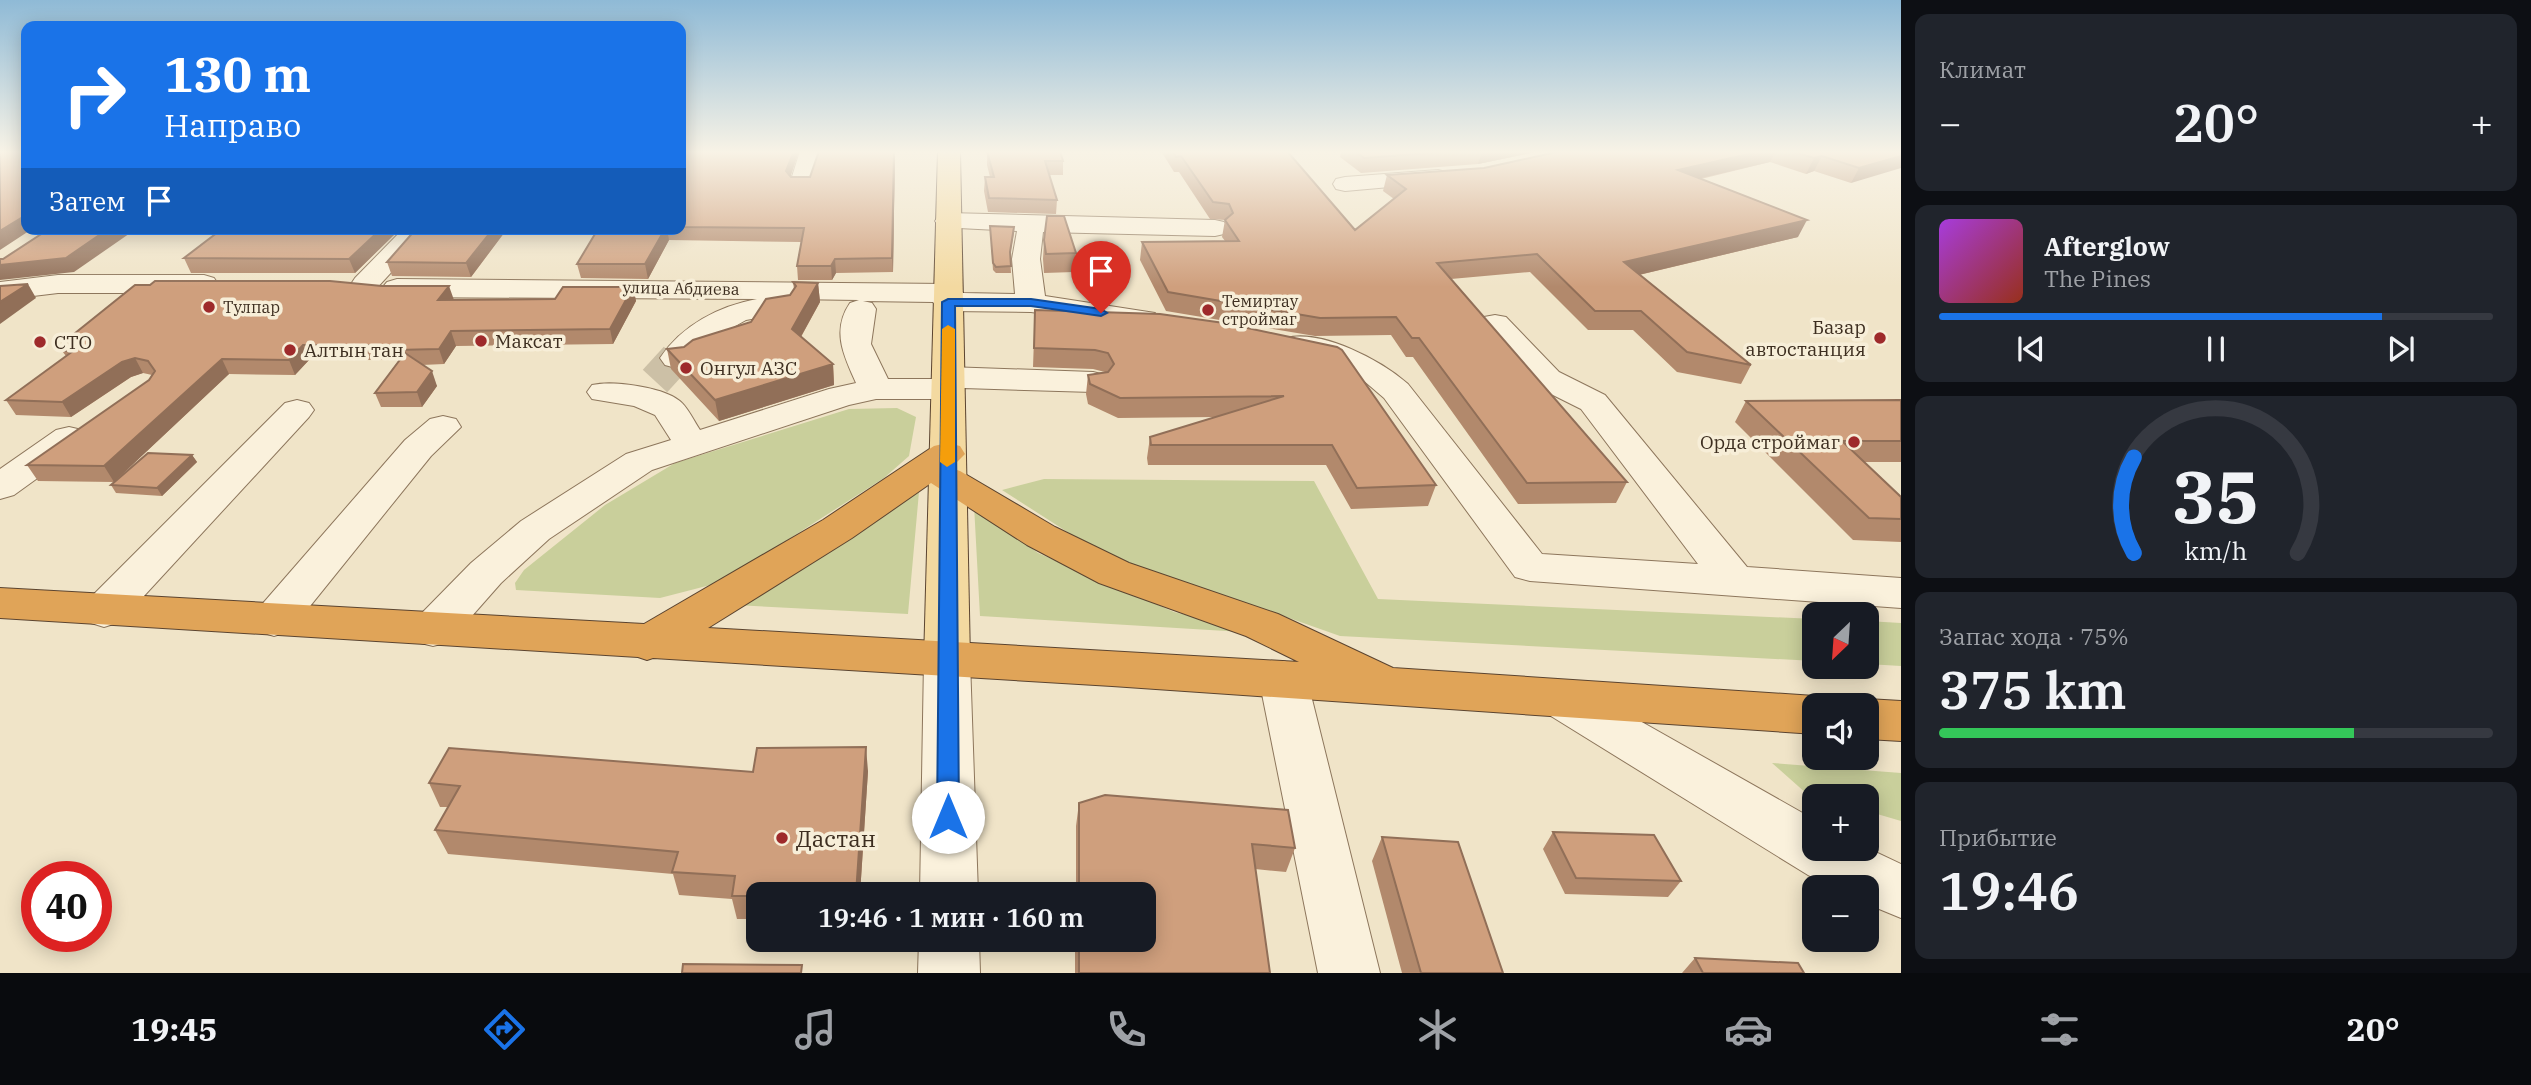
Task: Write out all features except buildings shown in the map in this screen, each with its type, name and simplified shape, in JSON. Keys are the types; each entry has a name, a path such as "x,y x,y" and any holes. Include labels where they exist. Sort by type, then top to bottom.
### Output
{"highway":[{"path":"647,642 897,492 947,467 1041,536 1114,573 1262,625 1395,688"},
{"path":"0,603 1283,679 1802,714"},
{"path":"1879,720 1901,721"}],"main road":[{"path":"947,661 948,196"}],"street":[{"path":"948,221 1215,228"},
{"path":"1031,303 1025,238 1030,227 1038,223"},
{"name":"улица Абдиева","path":"411,235 350,284 387,288 651,288 948,302"},
{"path":"0,291 58,284 225,283"},
{"path":"604,392 662,365 701,332 740,311 771,306 861,309 948,302 1031,303 1179,324"},
{"path":"861,309 855,344 876,389"},
{"path":"1495,324 1547,379 1593,402 1735,582"},
{"path":"1269,339 1344,357 1380,375 1404,401 1530,567 1901,593"},
{"path":"662,365 668,408 691,443"},
{"path":"433,629 486,573 535,530 639,462 841,396 876,389 985,379 1093,382"},
{"path":"104,611 298,410"},
{"path":"0,488 101,416"},
{"path":"274,620 418,448 443,427"},
{"path":"947,661 949,882"},
{"path":"1283,679 1349,973"},
{"path":"1563,699 1828,857 1901,892"},
{"path":"949,952 949,973"}],"green space":[{"path":"897,408 916,417 909,456 884,478 722,582 660,598 516,590 515,583 524,570 605,505 675,463 849,409"},
{"path":"1044,479 1314,481 1378,599 1802,618 1802,660 1340,636 1227,596 1139,569 1083,542 1002,490"},
{"path":"919,492 908,614 734,605 801,570"},
{"path":"974,505 1038,553 1174,612 1259,633 980,616"},
{"path":"1880,622 1901,623 1901,666 1880,665"},
{"path":"1772,763 1802,765 1802,770 1901,773 1901,821 1879,815 1879,784 1802,784 1802,790"}],"tunnel":[{"path":"655,381 676,358"}],"slow traffic":[{"path":"947,462 948,329"}],"place":[{"name":"Тулпар","path":"209,307"},
{"name":"Темиртау строймаг","path":"1208,310"},
{"name":"Базар автостанция","path":"1880,338"},
{"name":"Максат","path":"481,341"},
{"name":"СТО","path":"40,342"},
{"name":"Алтын тан","path":"290,350"},
{"name":"Онгул АЗС","path":"686,368"},
{"name":"Орда строймаг","path":"1854,442"},
{"name":"Дастан","path":"782,838"}],"route":[{"path":"948,817 948,302 1031,303 1101,313"}]}
